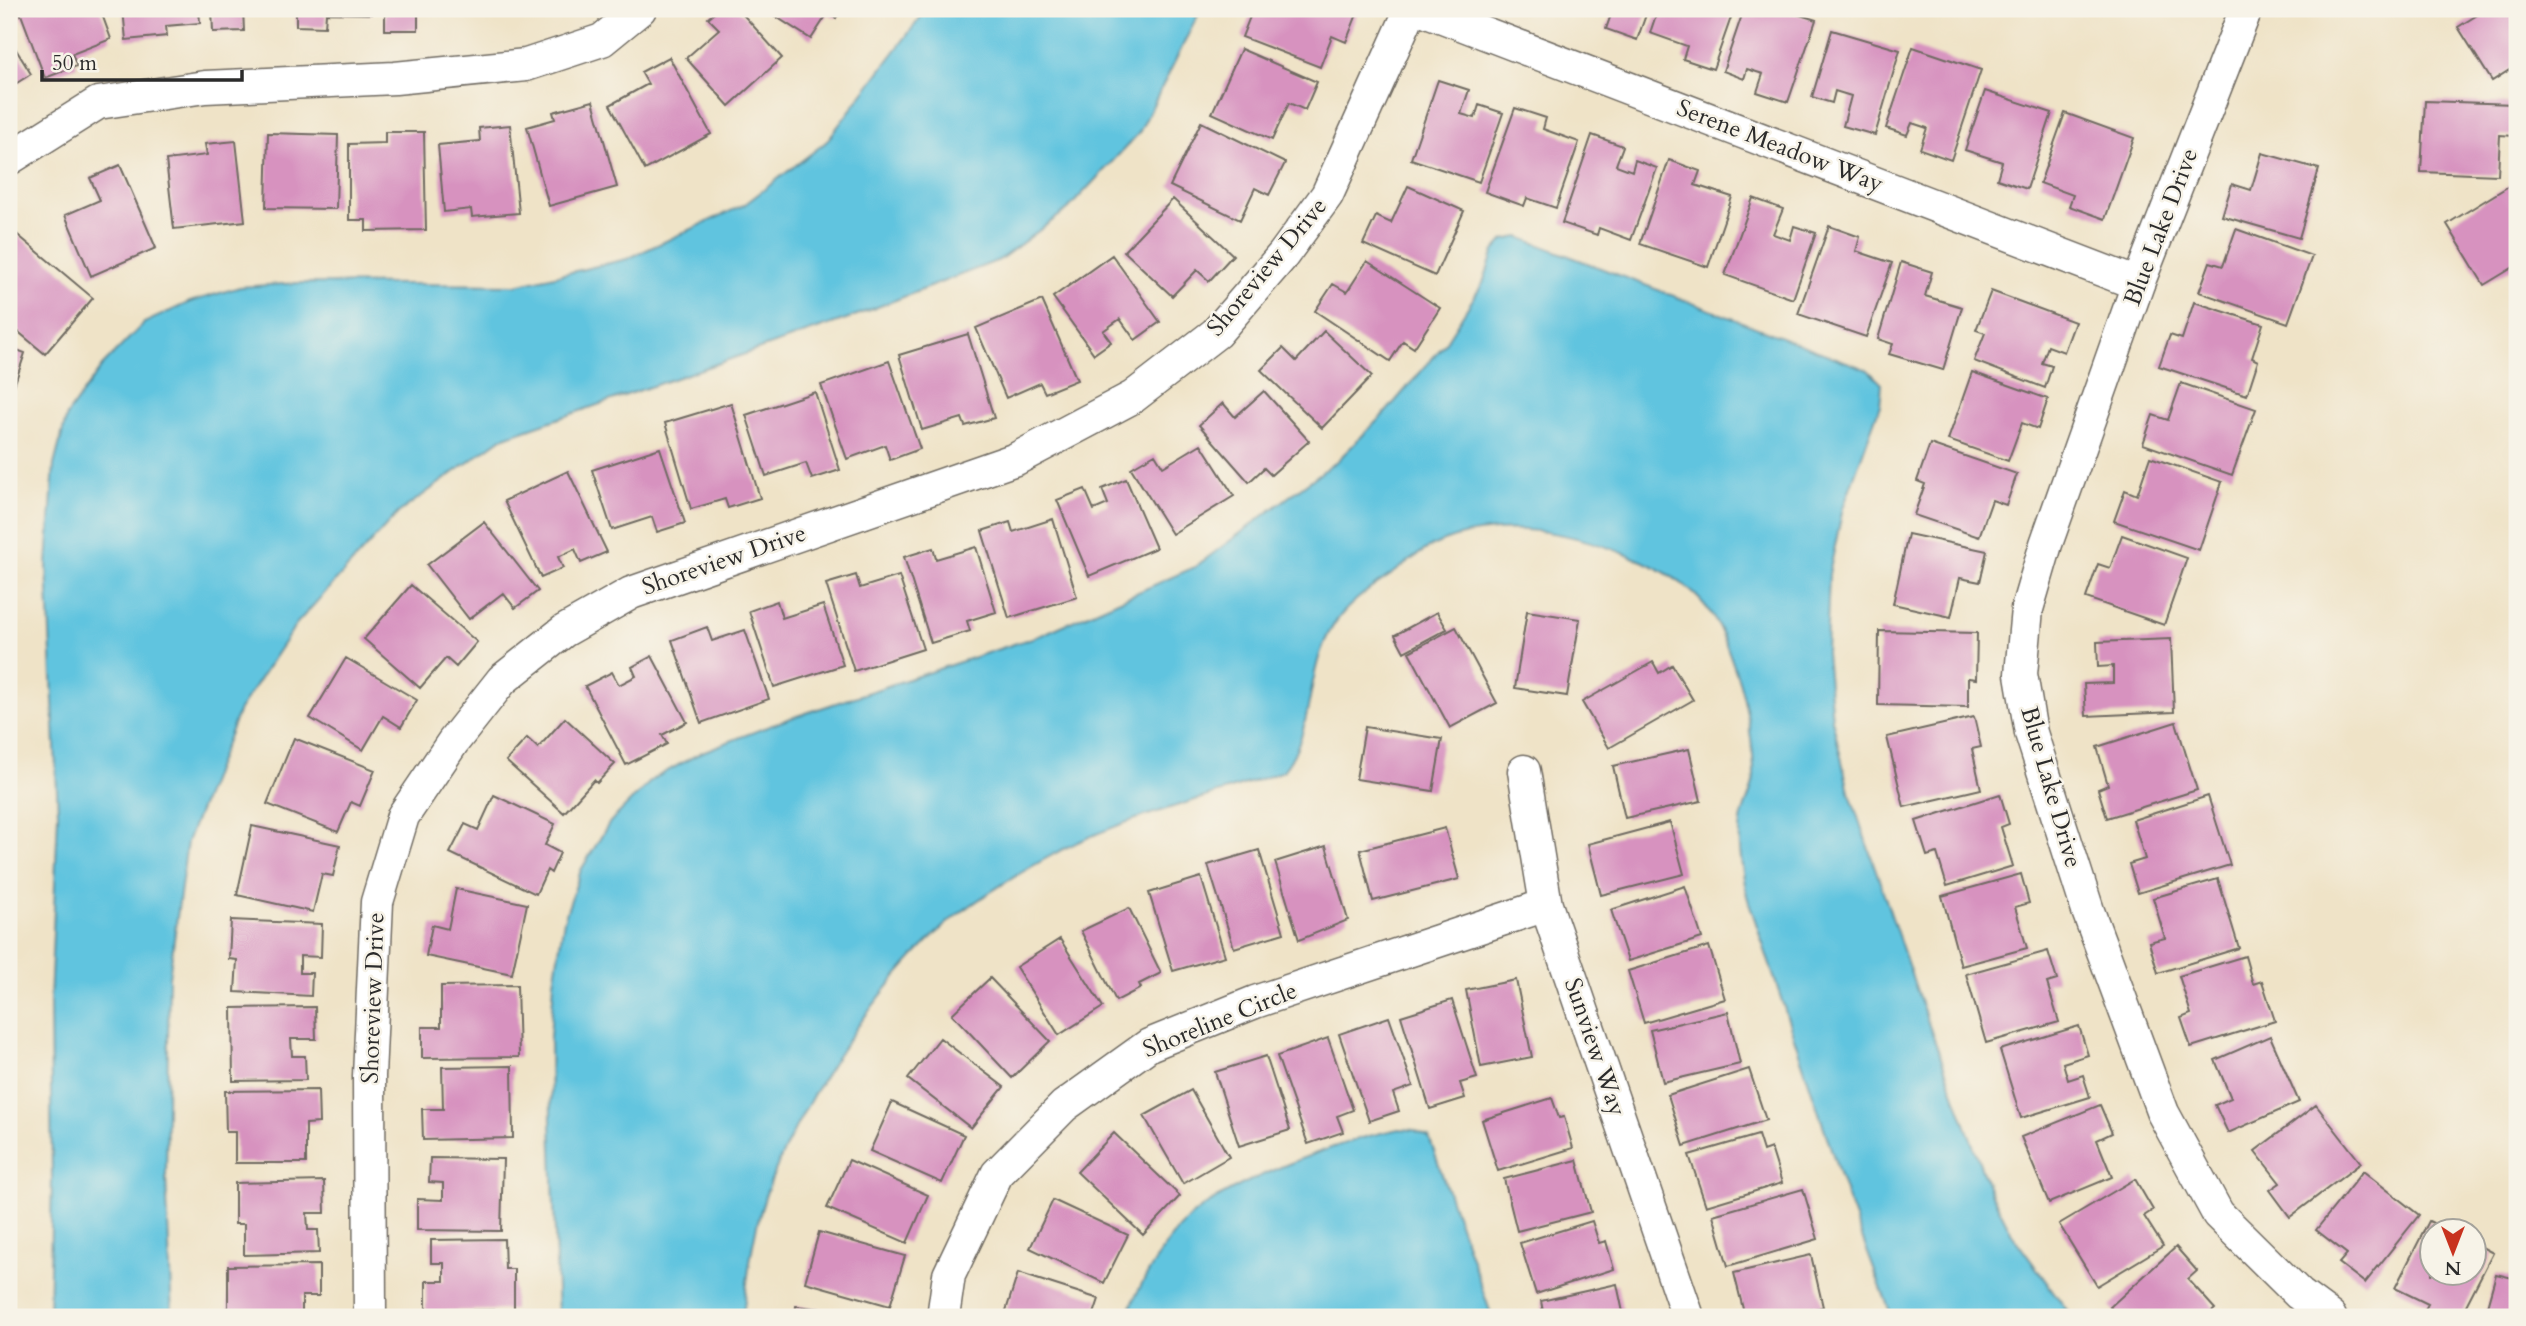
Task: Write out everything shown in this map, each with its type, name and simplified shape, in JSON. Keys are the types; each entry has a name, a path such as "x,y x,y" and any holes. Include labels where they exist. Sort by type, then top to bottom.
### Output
{"street":[{"path":"9,159 98,103 205,87 395,78 526,65 602,40 640,9"},
{"name":"Shoreview Drive","path":"370,1317 369,1076 377,902 403,816 453,742 502,680 564,631 631,593 1016,459 1133,397 1216,333 1283,255 1327,195 1411,9"},
{"name":"Serene Meadow Way","path":"1422,9 2138,284"},
{"name":"Blue Lake Drive","path":"2246,9 2138,284 2046,544 2027,609 2021,674 2031,733 2088,911 2163,1113 2218,1214 2299,1294 2330,1317"},
{"name":"Sunview Way","path":"1524,772 1546,905 1688,1317"},
{"name":"Shoreline Circle","path":"943,1317 949,1275 997,1174 1064,1105 1149,1045 1255,1002 1546,905"}],"water":[{"path":"927,9 1201,9 1139,133 1068,209 999,260 849,318 502,438 398,513 297,623 239,710 187,842 169,977 166,1175 172,1317 49,1317 52,1179 50,1002 58,814 47,565 54,465 67,415 102,366 144,323 190,302 240,287 298,283 516,285 627,259 744,205 826,142"},
{"path":"1519,237 1868,370 1882,384 1880,405 1843,508 1829,574 1826,653 1832,719 1849,791 1923,1009 1988,1186 2013,1236 2072,1317 1892,1317 1848,1200 1747,896 1740,831 1754,776 1753,752 1740,683 1717,624 1698,597 1688,588 1642,561 1607,547 1558,534 1508,530 1482,531 1434,545 1366,592 1341,615 1320,653 1301,735 1294,754 1283,771 1131,821 1072,845 1034,865 979,900 944,926 919,951 893,980 846,1044 787,1145 766,1194 756,1229 743,1317 558,1317 551,1122 550,1037 554,982 564,920 581,870 610,822 653,779 702,752 785,720 1041,635 1195,567 1338,460 1386,412 1444,345 1483,283 1494,251 1504,240"},
{"path":"1399,1129 1414,1130 1429,1137 1492,1317 1127,1317 1162,1251 1180,1227 1208,1204 1259,1176 1319,1152"}],"building":[{"path":"19,9 100,9 111,39 72,54 77,66 45,78"},
{"path":"123,9 199,9 200,23 166,26 167,36 126,40"},
{"path":"212,9 243,9 244,31 213,32"},
{"path":"296,9 372,9 372,14 326,13 325,27 296,26"},
{"path":"385,9 418,9 418,30 385,30"},
{"path":"719,9 738,9 782,58 729,106 686,58 719,29 708,18"},
{"path":"764,9 841,9 836,18 828,13 811,39"},
{"path":"1253,9 1359,9 1346,42 1332,36 1320,67 1242,37"},
{"path":"1613,9 1648,9 1637,40 1606,29"},
{"path":"1658,9 1734,9 1713,69 1683,59 1687,46 1650,33"},
{"path":"1744,9 1781,9 1816,20 1788,102 1757,92 1763,74 1747,69 1744,79 1723,71"},
{"path":"2487,9 2517,9 2517,65 2492,81 2458,27"},
{"path":"1832,30 1900,50 1875,135 1843,126 1851,96 1835,91 1832,103 1812,97"},
{"path":"9,38 31,74 9,88"},
{"path":"1913,47 1981,70 1951,160 1920,149 1927,128 1912,123 1907,135 1886,128"},
{"path":"1241,49 1317,82 1305,110 1289,103 1272,140 1212,113"},
{"path":"669,57 711,134 645,170 610,105 648,84 641,72"},
{"path":"1438,80 1469,90 1461,114 1475,118 1479,105 1503,113 1479,182 1411,159"},
{"path":"1985,91 2052,113 2027,189 1997,179 2002,162 1965,150"},
{"path":"593,101 617,187 549,206 527,127 555,119 553,112"},
{"path":"2425,101 2515,104 2514,136 2500,135 2498,175 2421,172"},
{"path":"1515,108 1546,118 1543,129 1579,142 1556,208 1527,198 1524,206 1485,192"},
{"path":"2065,113 2134,138 2105,219 2069,206 2073,195 2040,183"},
{"path":"1201,122 1285,163 1269,195 1255,188 1240,220 1170,186"},
{"path":"510,125 519,213 472,217 471,209 444,212 438,145 480,141 479,128"},
{"path":"385,132 424,132 426,230 366,231 366,220 349,220 349,144 385,143"},
{"path":"268,133 338,135 336,209 266,208"},
{"path":"1592,135 1623,146 1616,165 1632,171 1635,160 1657,168 1631,240 1599,228 1597,235 1562,223"},
{"path":"236,141 245,221 174,229 166,160 207,155 205,144"},
{"path":"2262,153 2319,169 2299,238 2222,216 2232,184 2251,190"},
{"path":"1669,160 1700,171 1695,185 1732,197 1708,267 1640,244"},
{"path":"120,165 156,248 91,276 65,215 100,200 90,178"},
{"path":"2517,181 2517,265 2484,285 2447,224"},
{"path":"1408,186 1464,211 1435,276 1363,244 1376,216 1391,223"},
{"path":"1753,198 1783,209 1773,234 1790,240 1794,226 1816,233 1793,299 1725,275"},
{"path":"1173,199 1233,255 1209,281 1197,270 1172,296 1124,251"},
{"path":"1829,226 1860,237 1856,251 1892,263 1866,337 1798,314"},
{"path":"2236,229 2312,256 2288,323 2199,292 2210,262 2223,266"},
{"path":"13,231 93,298 45,354 9,324 9,274 12,270 9,267 9,236"},
{"path":"1112,255 1160,322 1135,340 1120,319 1103,331 1111,342 1094,354 1053,297"},
{"path":"1367,261 1440,308 1414,348 1403,341 1390,361 1315,311 1333,284 1347,292"},
{"path":"1901,262 1932,272 1925,296 1962,307 1943,370 1889,354 1893,344 1878,339"},
{"path":"1991,291 2075,322 2064,352 2048,346 2042,363 2052,366 2045,388 1974,361 1985,333 1976,330"},
{"path":"1042,300 1077,380 1045,393 1040,383 1006,398 976,328"},
{"path":"2194,302 2263,324 2252,358 2258,361 2247,395 2159,366 2170,335 2182,339"},
{"path":"1324,331 1372,376 1322,428 1261,370 1283,348 1296,361"},
{"path":"968,334 994,418 965,426 962,418 922,430 899,355"},
{"path":"9,347 25,353 9,401"},
{"path":"889,361 920,449 890,460 885,445 847,459 821,385"},
{"path":"1972,372 2048,399 2038,429 2022,423 2008,461 1948,440"},
{"path":"2181,383 2256,409 2232,475 2143,444 2153,415 2168,420"},
{"path":"1264,391 1309,441 1271,475 1264,468 1249,482 1199,425 1223,403 1235,417"},
{"path":"815,392 840,470 812,479 806,463 766,476 746,415"},
{"path":"731,403 760,498 728,508 725,499 691,509 665,423"},
{"path":"1201,444 1234,496 1172,534 1131,468 1155,454 1163,467"},
{"path":"1930,444 2017,474 2006,505 1992,500 1979,537 1914,515 1925,484 1917,481"},
{"path":"660,448 685,523 657,532 652,517 612,530 592,470"},
{"path":"2150,457 2222,482 2199,550 2114,521 2125,490 2137,495"},
{"path":"568,471 607,552 581,563 575,549 558,557 563,568 541,578 504,501"},
{"path":"1126,479 1156,548 1089,576 1057,500 1085,489 1094,510 1108,504 1102,489"},
{"path":"1053,519 1077,597 1009,618 982,531 1010,522 1013,532"},
{"path":"484,522 538,591 515,608 503,593 469,619 427,565"},
{"path":"1908,534 1987,551 1980,582 1960,578 1951,617 1893,604"},
{"path":"2122,535 2187,558 2164,625 2086,598 2098,564 2110,568"},
{"path":"976,547 996,612 967,621 970,631 931,643 904,557 933,548 936,559"},
{"path":"856,575 860,588 899,576 923,649 854,671 826,584"},
{"path":"411,585 477,642 456,667 446,658 420,688 364,639"},
{"path":"777,601 782,618 823,605 843,665 774,687 749,611"},
{"path":"1527,611 1580,619 1567,696 1515,688"},
{"path":"1437,612 1447,629 1404,652 1395,635"},
{"path":"707,627 712,641 745,630 769,699 701,723 672,640"},
{"path":"1456,627 1497,703 1450,728 1409,652"},
{"path":"1879,631 1977,633 1976,679 1968,678 1968,707 1878,705"},
{"path":"2171,639 2174,712 2086,716 2084,684 2113,683 2113,666 2098,667 2097,642"},
{"path":"652,656 687,722 662,735 667,744 626,765 585,686 612,672 619,685 636,676 632,667"},
{"path":"346,658 417,700 401,727 383,716 363,750 310,718"},
{"path":"1653,662 1659,673 1672,665 1693,700 1609,748 1582,702"},
{"path":"1974,717 1981,747 1972,749 1981,789 1904,807 1887,737"},
{"path":"565,718 615,764 597,783 594,780 564,813 506,761 527,738 538,748"},
{"path":"2176,722 2197,790 2107,818 2098,789 2108,785 2097,747"},
{"path":"1365,727 1442,739 1433,791 1356,779"},
{"path":"294,738 375,770 360,806 351,802 338,832 267,804"},
{"path":"1689,749 1701,801 1625,818 1613,766"},
{"path":"2000,794 2009,824 2001,827 2013,866 1947,886 1937,853 1927,856 1916,821"},
{"path":"494,795 555,824 545,845 560,853 551,873 547,870 536,894 450,853 465,824 478,830"},
{"path":"2208,796 2230,865 2138,893 2129,864 2145,859 2133,820"},
{"path":"1670,822 1684,874 1601,895 1588,844"},
{"path":"252,826 340,845 333,876 322,874 313,912 237,895"},
{"path":"1445,828 1459,879 1373,901 1360,850"},
{"path":"1326,846 1348,920 1299,940 1275,862"},
{"path":"1259,850 1284,933 1234,948 1208,865"},
{"path":"2021,874 2029,903 2015,907 2027,948 1961,966 1942,896"},
{"path":"1201,877 1225,956 1173,971 1149,893"},
{"path":"2218,879 2239,948 2158,973 2149,942 2165,938 2153,898"},
{"path":"1685,886 1702,938 1628,961 1611,910"},
{"path":"456,889 527,904 512,974 426,956 432,925 448,929"},
{"path":"1129,908 1161,973 1139,984 1141,988 1116,1001 1081,931"},
{"path":"231,920 322,924 321,957 300,956 300,973 312,973 311,996 235,992 237,960 229,959"},
{"path":"1060,939 1103,1007 1059,1035 1016,967"},
{"path":"1709,946 1725,999 1644,1023 1628,971"},
{"path":"2048,951 2057,980 2047,983 2059,1022 1986,1043 1966,974"},
{"path":"2245,956 2253,984 2262,981 2275,1021 2191,1047 2181,1018 2191,1014 2179,976"},
{"path":"990,978 1050,1041 1012,1078 952,1014"},
{"path":"1516,980 1532,1057 1481,1067 1466,990"},
{"path":"517,985 519,1057 422,1058 422,1027 441,1027 441,986"},
{"path":"1452,1000 1477,1078 1460,1083 1465,1098 1430,1109 1401,1016"},
{"path":"315,1007 316,1039 291,1039 292,1056 305,1056 306,1080 233,1081 232,1008"},
{"path":"1728,1012 1740,1064 1663,1082 1650,1030"},
{"path":"1389,1017 1413,1086 1393,1093 1399,1111 1369,1121 1339,1034"},
{"path":"2079,1026 2088,1055 2063,1063 2068,1080 2083,1075 2090,1097 2021,1118 2000,1050"},
{"path":"2270,1036 2299,1102 2228,1133 2215,1105 2231,1098 2215,1060"},
{"path":"940,1038 1004,1087 971,1128 908,1079"},
{"path":"1328,1038 1353,1110 1337,1116 1343,1132 1308,1144 1277,1056"},
{"path":"1266,1056 1290,1130 1239,1146 1215,1072"},
{"path":"512,1066 513,1138 423,1140 422,1109 443,1109 442,1067"},
{"path":"1749,1069 1766,1120 1684,1146 1668,1095"},
{"path":"318,1090 319,1123 306,1124 306,1163 235,1163 235,1132 226,1132 225,1091"},
{"path":"1191,1090 1229,1157 1183,1184 1144,1116"},
{"path":"1552,1098 1559,1118 1564,1117 1573,1148 1498,1171 1482,1120"},
{"path":"892,1102 964,1135 942,1183 870,1151"},
{"path":"2100,1105 2112,1133 2097,1140 2112,1177 2049,1203 2021,1137"},
{"path":"2316,1105 2361,1163 2290,1217 2270,1190 2280,1183 2255,1151"},
{"path":"1114,1133 1180,1196 1143,1235 1077,1172"},
{"path":"1758,1135 1763,1151 1771,1148 1782,1183 1706,1206 1689,1155"},
{"path":"430,1158 503,1159 501,1231 417,1230 417,1199 443,1200 443,1183 429,1182"},
{"path":"849,1160 928,1195 907,1243 827,1208"},
{"path":"1577,1160 1591,1212 1517,1231 1504,1179"},
{"path":"2363,1171 2419,1215 2365,1283 2339,1263 2347,1254 2316,1230"},
{"path":"2135,1179 2153,1210 2144,1216 2163,1246 2097,1286 2059,1224"},
{"path":"324,1181 325,1213 307,1213 308,1230 318,1230 319,1253 244,1255 244,1224 235,1224 235,1183"},
{"path":"1803,1189 1818,1239 1728,1266 1713,1215"},
{"path":"1053,1200 1128,1235 1104,1283 1030,1248"},
{"path":"1592,1221 1599,1243 1606,1241 1614,1269 1536,1294 1520,1243"},
{"path":"819,1232 905,1256 890,1306 805,1282"},
{"path":"504,1239 505,1269 514,1269 514,1310 426,1311 426,1281 444,1281 444,1263 431,1263 431,1240"},
{"path":"2418,1243 2418,1288 2475,1288 2460,1317 2421,1317 2428,1304 2395,1288"},
{"path":"2176,1247 2197,1271 2188,1279 2215,1309 2206,1317 2119,1317 2110,1307"},
{"path":"2488,1250 2493,1253 2488,1263"},
{"path":"1811,1255 1823,1307 1779,1317 1745,1317 1734,1273"},
{"path":"319,1265 319,1296 302,1296 302,1314 314,1314 314,1317 228,1317 228,1266"},
{"path":"1018,1273 1099,1299 1093,1317 1004,1317"},
{"path":"2496,1274 2517,1279 2517,1317 2484,1317"},
{"path":"1617,1284 1624,1317 1544,1317 1541,1301"},
{"path":"796,1306 881,1316 795,1317"}]}
